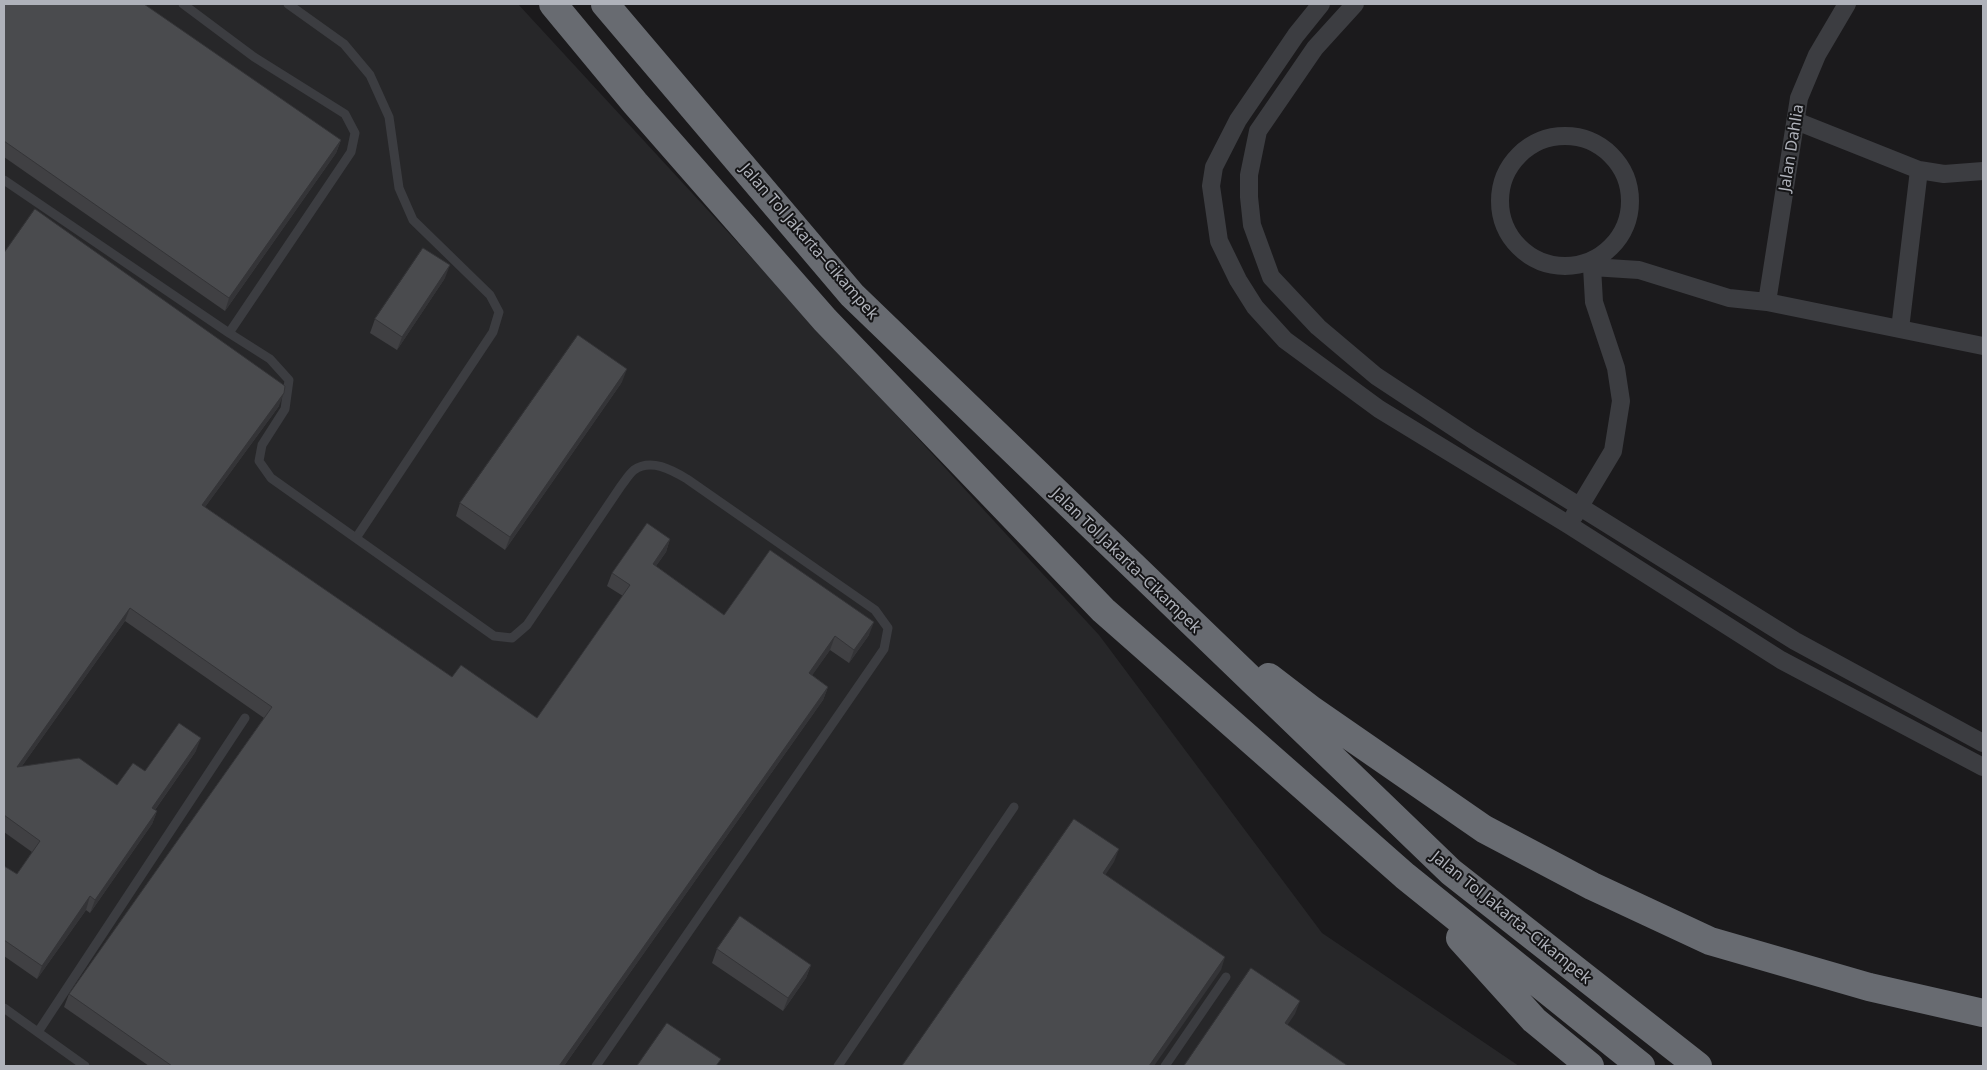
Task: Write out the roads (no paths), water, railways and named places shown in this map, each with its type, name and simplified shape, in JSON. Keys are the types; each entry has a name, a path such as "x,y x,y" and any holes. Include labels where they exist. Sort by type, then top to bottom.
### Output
{"highway":[{"name":"Jalan Tol Jakarta–Cikampek","path":"553,4 635,103 825,320 1103,610 1405,876 1641,1066"},
{"name":"Jalan Tol Jakarta–Cikampek","path":"605,4 852,295 1450,872 1698,1066"},
{"path":"1131,566 1312,710 1484,830 1592,886 1710,940 1869,987 1983,1013"},
{"path":"1405,876 1534,1020 1590,1066"}],"street":[{"path":"1321,4 1296,35 1238,120 1214,167 1211,186 1219,241 1238,280 1255,308 1285,340 1379,409 1569,525 1781,660 1983,767"},
{"path":"1355,4 1316,48 1258,131 1249,175 1249,197 1252,225 1271,277 1318,327 1376,376 1472,440 1795,641 1983,743"},
{"name":"Jalan Dahlia","path":"1767,302 1799,98 1817,55 1847,4"},
{"path":"1796,121 1919,170 1944,174 1983,172"},
{"path":"1589,265 1608,251 1624,231 1631,207 1628,181 1615,159 1595,143 1570,136 1545,139 1522,151 1506,171 1499,196 1502,221 1515,243 1535,259 1560,266 1589,265 1639,270 1729,298 1767,302 1983,346"},
{"path":"1900,330 1919,170"},
{"path":"1569,525 1613,451 1621,401 1616,368 1594,302 1589,265"}],"lane":[{"path":"183,4 254,57 345,114 355,133 351,152 229,332"},
{"path":"288,4 344,44 370,75 389,117 399,188 414,220 490,295 499,312 493,332 356,538"},
{"path":"4,180 270,359 289,380 285,408 262,446 259,461 271,478 494,636 512,638 527,625 621,486 634,470 646,466 664,466 687,479 875,610 888,628 884,649 596,1066"},
{"path":"38,1032 245,718"},
{"path":"838,1066 1014,807"},
{"path":"1165,1066 1226,977"},
{"path":"4,1008 85,1066"}]}
